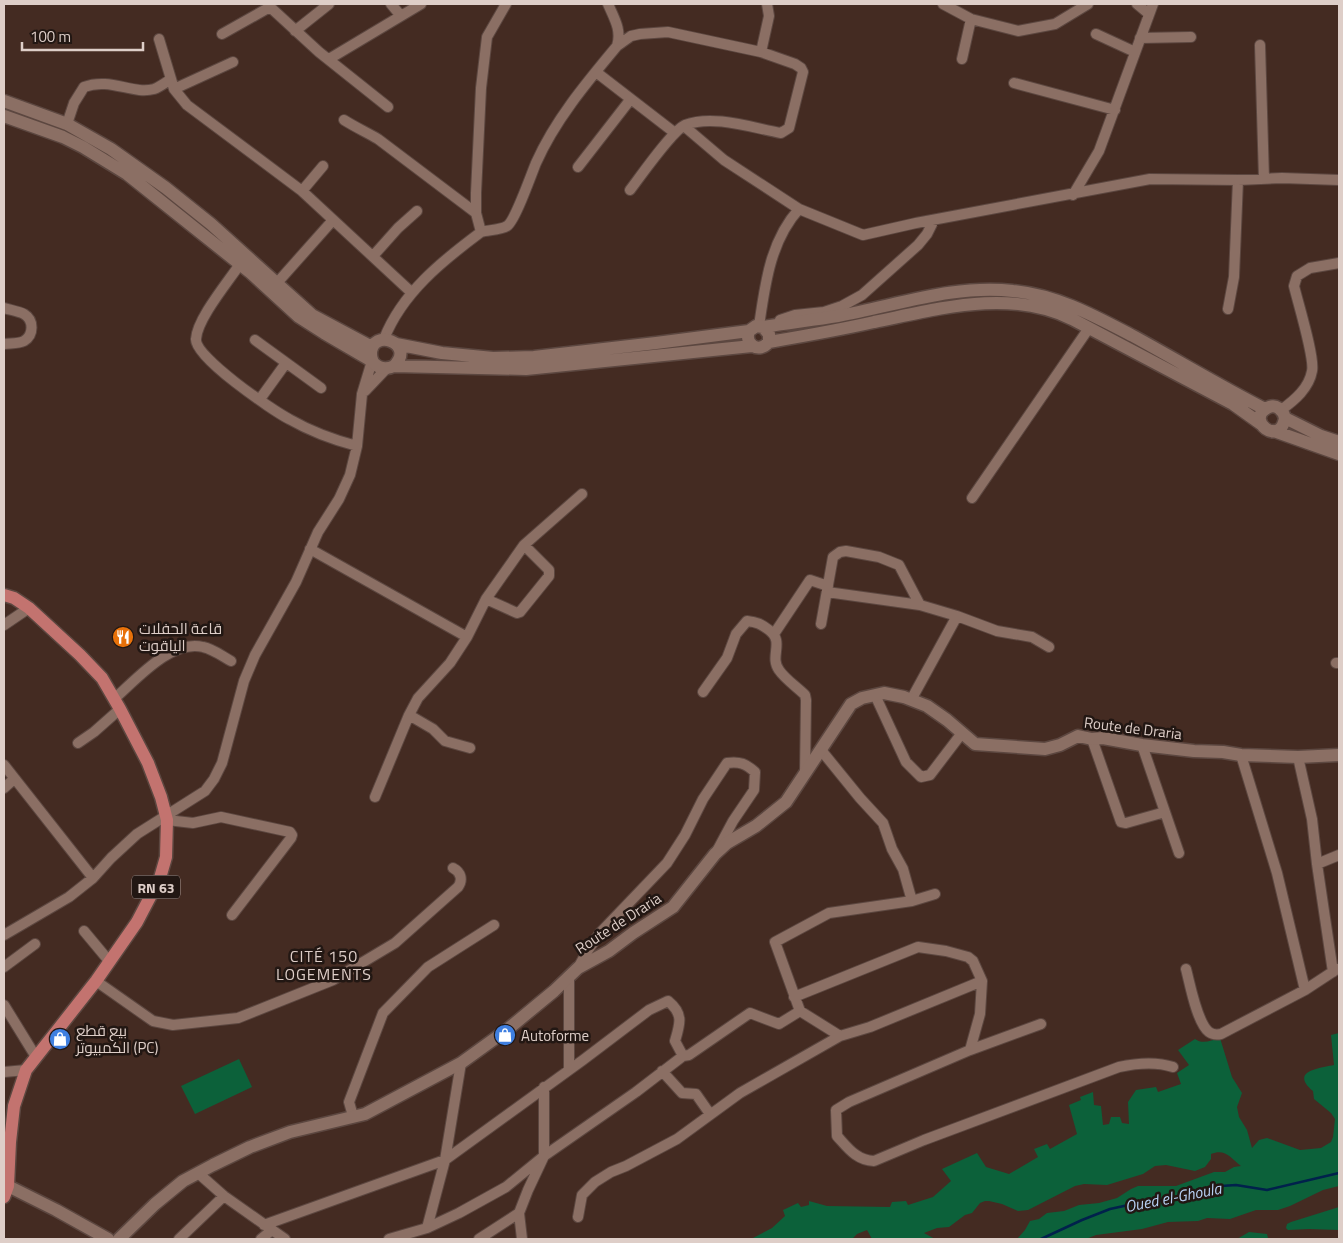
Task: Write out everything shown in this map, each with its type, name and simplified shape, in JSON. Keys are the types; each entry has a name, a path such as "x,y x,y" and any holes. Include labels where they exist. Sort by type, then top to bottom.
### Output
{"main road":[{"path":"4,101 111,149 166,188 211,224 312,315 372,348"},
{"path":"4,116 61,126 83,146 127,174 240,264 305,321 372,361"},
{"path":"1266,408 1103,320 1068,304 1012,290 965,291 838,316 656,344 501,358 450,354 396,344 384,339 377,342 372,348 370,355 376,366 390,368 526,370 752,346 761,348 768,342 950,306 983,302 1006,303 1044,309 1064,315 1233,404 1268,430 1339,454"},
{"path":"758,327 769,334 768,342"},
{"path":"752,346 747,338 758,327"},
{"path":"390,368 400,357 400,351 396,344"},
{"path":"1261,424 1261,415 1266,408 1273,406 1321,436 1339,442"},
{"path":"1274,431 1284,425 1283,414"},
{"name":"RN 63","path":"4,595 14,598 29,608 80,654 102,678 148,763 161,797 166,819 166,857 160,878 137,922 96,981 26,1070 14,1106 6,1192"},
{"name":"Route de Draria","path":"119,1239 155,1204 183,1181 250,1147 282,1135 365,1114 461,1063 508,1029 574,972 609,951 673,907 715,854 727,843 756,826 786,802 851,704 862,698 884,693 926,706 947,720 975,744 1045,749 1060,745 1078,736 1092,739 1103,738 1142,745 1242,755 1298,757 1339,755"},
{"path":"6,1192 108,1239"}],"street":[{"path":"295,31 328,4"},
{"path":"391,4 401,16"},
{"path":"330,59 421,4"},
{"path":"481,232 476,213 481,88 488,37 506,4"},
{"path":"608,4 618,27 620,37 617,46"},
{"path":"761,52 769,16 767,4"},
{"path":"943,4 971,19 1018,31 1055,24 1088,4"},
{"path":"1136,4 1149,14"},
{"path":"1073,195 1099,151 1153,4"},
{"path":"222,34 268,5 295,31 388,107"},
{"path":"962,59 971,19"},
{"path":"384,339 391,320 412,292 459,249 481,232 507,226 514,218 537,161 559,121 617,46 631,36 668,32 761,52 801,68 803,72 789,128 786,131 781,133 719,121 708,121 684,126 674,133 630,190"},
{"path":"1096,34 1135,52"},
{"path":"1140,38 1191,37"},
{"path":"158,39 173,84 187,105 302,191 412,292"},
{"path":"1260,46 1264,179"},
{"path":"61,126 84,87 99,83 138,89 154,89 233,62"},
{"path":"596,72 674,133"},
{"path":"1014,83 1115,110"},
{"path":"578,167 630,100"},
{"path":"344,120 355,128 363,130 378,139 476,213"},
{"path":"684,126 724,160 799,209 862,235 1150,179 1238,180 1324,178 1339,180"},
{"path":"302,191 323,166"},
{"path":"1228,309 1234,277 1238,180"},
{"path":"799,209 779,238 765,280 758,327 795,316 824,312 842,306 862,294 918,245 927,234 934,220"},
{"path":"373,256 398,228 417,211"},
{"path":"277,283 333,220"},
{"path":"1283,414 1303,390 1313,370 1312,357 1294,286 1297,276 1310,268 1339,263"},
{"path":"240,264 199,324 195,341 204,356 228,377 289,419 336,440 357,446"},
{"path":"4,308 24,314 30,320 32,329 29,337 22,342 4,344"},
{"path":"972,498 1089,328"},
{"path":"255,340 321,388"},
{"path":"4,935 69,897 92,878 137,834 166,819 205,791 214,779 222,763 240,696 252,663 296,582 318,532 339,499 350,475 357,446 362,394 372,361"},
{"path":"260,399 286,363"},
{"path":"362,394 376,378 390,368"},
{"path":"374,797 418,698 450,663 467,637 486,599 524,545 582,494"},
{"path":"486,599 517,613 520,612 549,576 549,570 524,545"},
{"path":"310,549 467,637"},
{"path":"821,624 834,557 836,554 846,551 879,556 899,564 920,605"},
{"path":"774,634 810,580 828,589 920,605 998,631 1032,637 1049,647"},
{"path":"4,625 29,608"},
{"path":"911,700 957,616"},
{"path":"702,692 727,658 736,634 747,621 759,622 774,634 777,643 775,661 779,670 802,692 806,700 805,775"},
{"path":"78,743 94,732 117,704 164,656 180,649 194,646 202,647 231,661"},
{"path":"875,695 906,762 921,777 930,775 962,733"},
{"path":"409,715 433,729 444,741 470,748"},
{"path":"1092,739 1121,822 1126,823 1165,812"},
{"path":"1142,745 1179,853"},
{"path":"822,750 860,798 883,823 892,849 903,869 912,901"},
{"path":"1242,755 1277,873 1305,990"},
{"path":"1186,969 1200,1019 1209,1032 1214,1035 1221,1034 1305,990 1336,970 1317,864 1312,819 1298,757"},
{"path":"568,1070 574,972 600,932 667,863 728,763 746,764 755,772 754,790 715,854"},
{"path":"4,765 92,878"},
{"path":"4,788 14,779"},
{"path":"166,819 193,823 221,818 290,832 291,838 232,915"},
{"path":"1317,864 1339,855"},
{"path":"96,981 153,1021 173,1025 238,1018 333,980 395,943 458,887 461,877 458,871 453,868"},
{"path":"840,1036 800,1011 775,942 829,913 912,901 935,894"},
{"path":"353,1116 349,1102 382,1013 428,966 494,925"},
{"path":"84,931 109,961"},
{"path":"4,967 35,944"},
{"path":"794,997 918,947 946,951 968,957 973,961 982,982 980,1014 970,1050"},
{"path":"578,1217 582,1194 595,1182 677,1139 740,1093 840,1036 870,1027 982,982"},
{"path":"261,1239 268,1227 406,1172 445,1160 649,1010 668,1001 675,1007 680,1021 675,1041 682,1056"},
{"path":"4,1006 36,1057"},
{"path":"389,1239 427,1228 460,1213 506,1187 544,1156 628,1098 682,1056 689,1055 750,1012 778,1024 800,1011"},
{"path":"1041,1024 970,1050 840,1107 836,1110 837,1136 856,1156 865,1161 874,1161 924,1140 1119,1066 1144,1063 1173,1066"},
{"path":"427,1228 445,1160 461,1063"},
{"path":"4,1072 26,1070"},
{"path":"662,1071 682,1093 696,1094 710,1114"},
{"path":"522,1239 519,1213 544,1156 544,1087"},
{"path":"198,1173 224,1196 285,1239"},
{"path":"178,1239 224,1196"},
{"path":"479,1239 519,1213"}],"green space":[{"path":"1339,1033 1339,1186 1323,1190 1290,1206 1278,1210 1256,1210 1230,1219 1207,1218 1198,1221 1168,1222 1142,1229 1096,1235 1086,1239 1017,1239 1030,1221 1039,1219 1047,1213 1064,1211 1079,1205 1099,1203 1117,1198 1138,1186 1176,1186 1214,1172 1225,1172 1234,1167 1241,1166 1228,1155 1216,1152 1211,1154 1211,1159 1205,1167 1195,1171 1166,1165 1155,1166 1143,1174 1107,1185 1084,1184 1075,1186 1028,1210 1018,1211 1002,1204 985,1201 980,1203 972,1213 965,1215 949,1227 937,1228 924,1233 935,1239 872,1239 867,1230 857,1234 852,1239 751,1239 772,1228 785,1216 783,1210 798,1203 801,1207 809,1205 809,1201 827,1206 890,1207 892,1202 906,1201 908,1205 933,1197 951,1181 942,1169 977,1153 986,1167 1009,1174 1038,1157 1034,1149 1047,1144 1050,1149 1077,1134 1069,1105 1081,1100 1080,1097 1093,1092 1094,1105 1101,1106 1103,1125 1109,1124 1111,1117 1120,1117 1122,1123 1129,1124 1128,1102 1136,1090 1156,1087 1158,1092 1181,1084 1177,1073 1189,1065 1178,1050 1195,1039 1204,1042 1220,1038 1232,1077 1242,1093 1237,1107 1239,1117 1247,1130 1252,1148 1259,1140 1267,1138 1300,1150 1321,1148 1331,1142 1335,1119 1331,1113 1314,1099 1313,1091 1304,1079 1305,1075 1315,1069 1334,1065 1331,1035"},
{"path":"239,1059 252,1087 195,1114 181,1086"},
{"path":"1339,1207 1339,1230 1288,1230 1286,1228 1287,1224 1291,1222"},
{"path":"1249,1232 1267,1234 1268,1238 1237,1239"}],"waterway":[{"name":"Oued el-Ghoula","path":"1041,1239 1110,1209 1186,1197 1221,1186 1236,1185 1267,1190 1339,1173"}],"place":[{"name":"قاعة الحفلات الياقوت","path":"123,637"},
{"name":"Autoforme","path":"505,1035"},
{"name":"بيع قطع الكمبيوتر (PC)","path":"60,1039"}],"district":[{"name":"CITÉ 150 LOGEMENTS","path":"324,965"}]}
